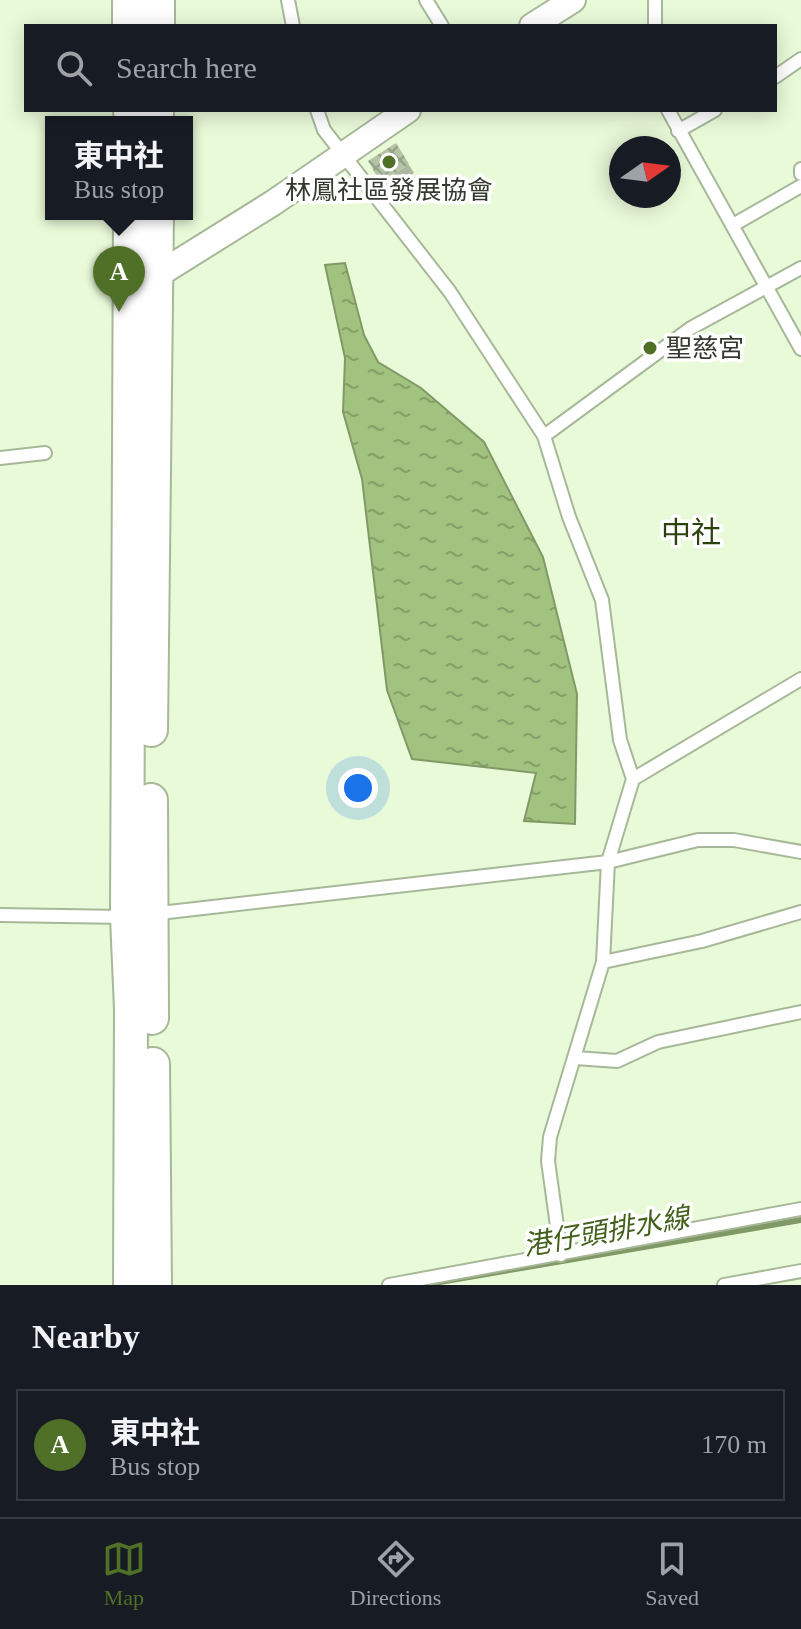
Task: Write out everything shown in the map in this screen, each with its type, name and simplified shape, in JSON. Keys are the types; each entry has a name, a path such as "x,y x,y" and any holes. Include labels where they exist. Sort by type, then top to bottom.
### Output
{"main road":[{"path":"129,0 129,24"},
{"path":"158,0 158,24"},
{"path":"131,220 143,279 139,915 155,1285"},
{"path":"143,279 156,220"},
{"path":"130,1285 131,1009 139,915"}],"street":[{"path":"535,24 573,0"},
{"path":"143,279 346,154 405,112"}],"lane":[{"path":"288,0 293,24"},
{"path":"426,0 441,24"},
{"path":"655,0 655,24"},
{"path":"777,76 801,59"},
{"path":"318,112 324,130 346,154 450,292 544,436 569,517 602,600 620,740 633,779 608,862 603,962 550,1137 548,1161 561,1255"},
{"path":"669,112 801,349"},
{"path":"678,131 711,112"},
{"path":"733,225 801,186"},
{"path":"544,436 691,328 801,268"},
{"path":"0,458 45,453"},
{"path":"633,779 801,679"},
{"path":"0,915 139,915 608,862 698,840 734,840 801,852"},
{"path":"603,962 702,941 801,912"},
{"path":"576,1058 617,1061 658,1042 801,1012"},
{"path":"389,1285 801,1209"},
{"path":"724,1285 801,1271"}],"water":[{"path":"345,263 364,335 378,362 421,388 484,442 543,557 577,694 575,824 524,821 536,773 412,759 387,690 362,479 343,412 345,358 325,265"}],"building":[{"name":"林鳳社區發展協會","path":"396,143 409,164 381,182 368,161"}],"waterway":[{"name":"港仔頭排水線","path":"434,1283 801,1220"}],"place":[{"name":"林鳳社區發展協會","path":"389,162"},
{"name":"東中社","path":"119,312"},
{"name":"聖慈宮","path":"650,348"}],"district":[{"name":"中社","path":"691,533"}]}
